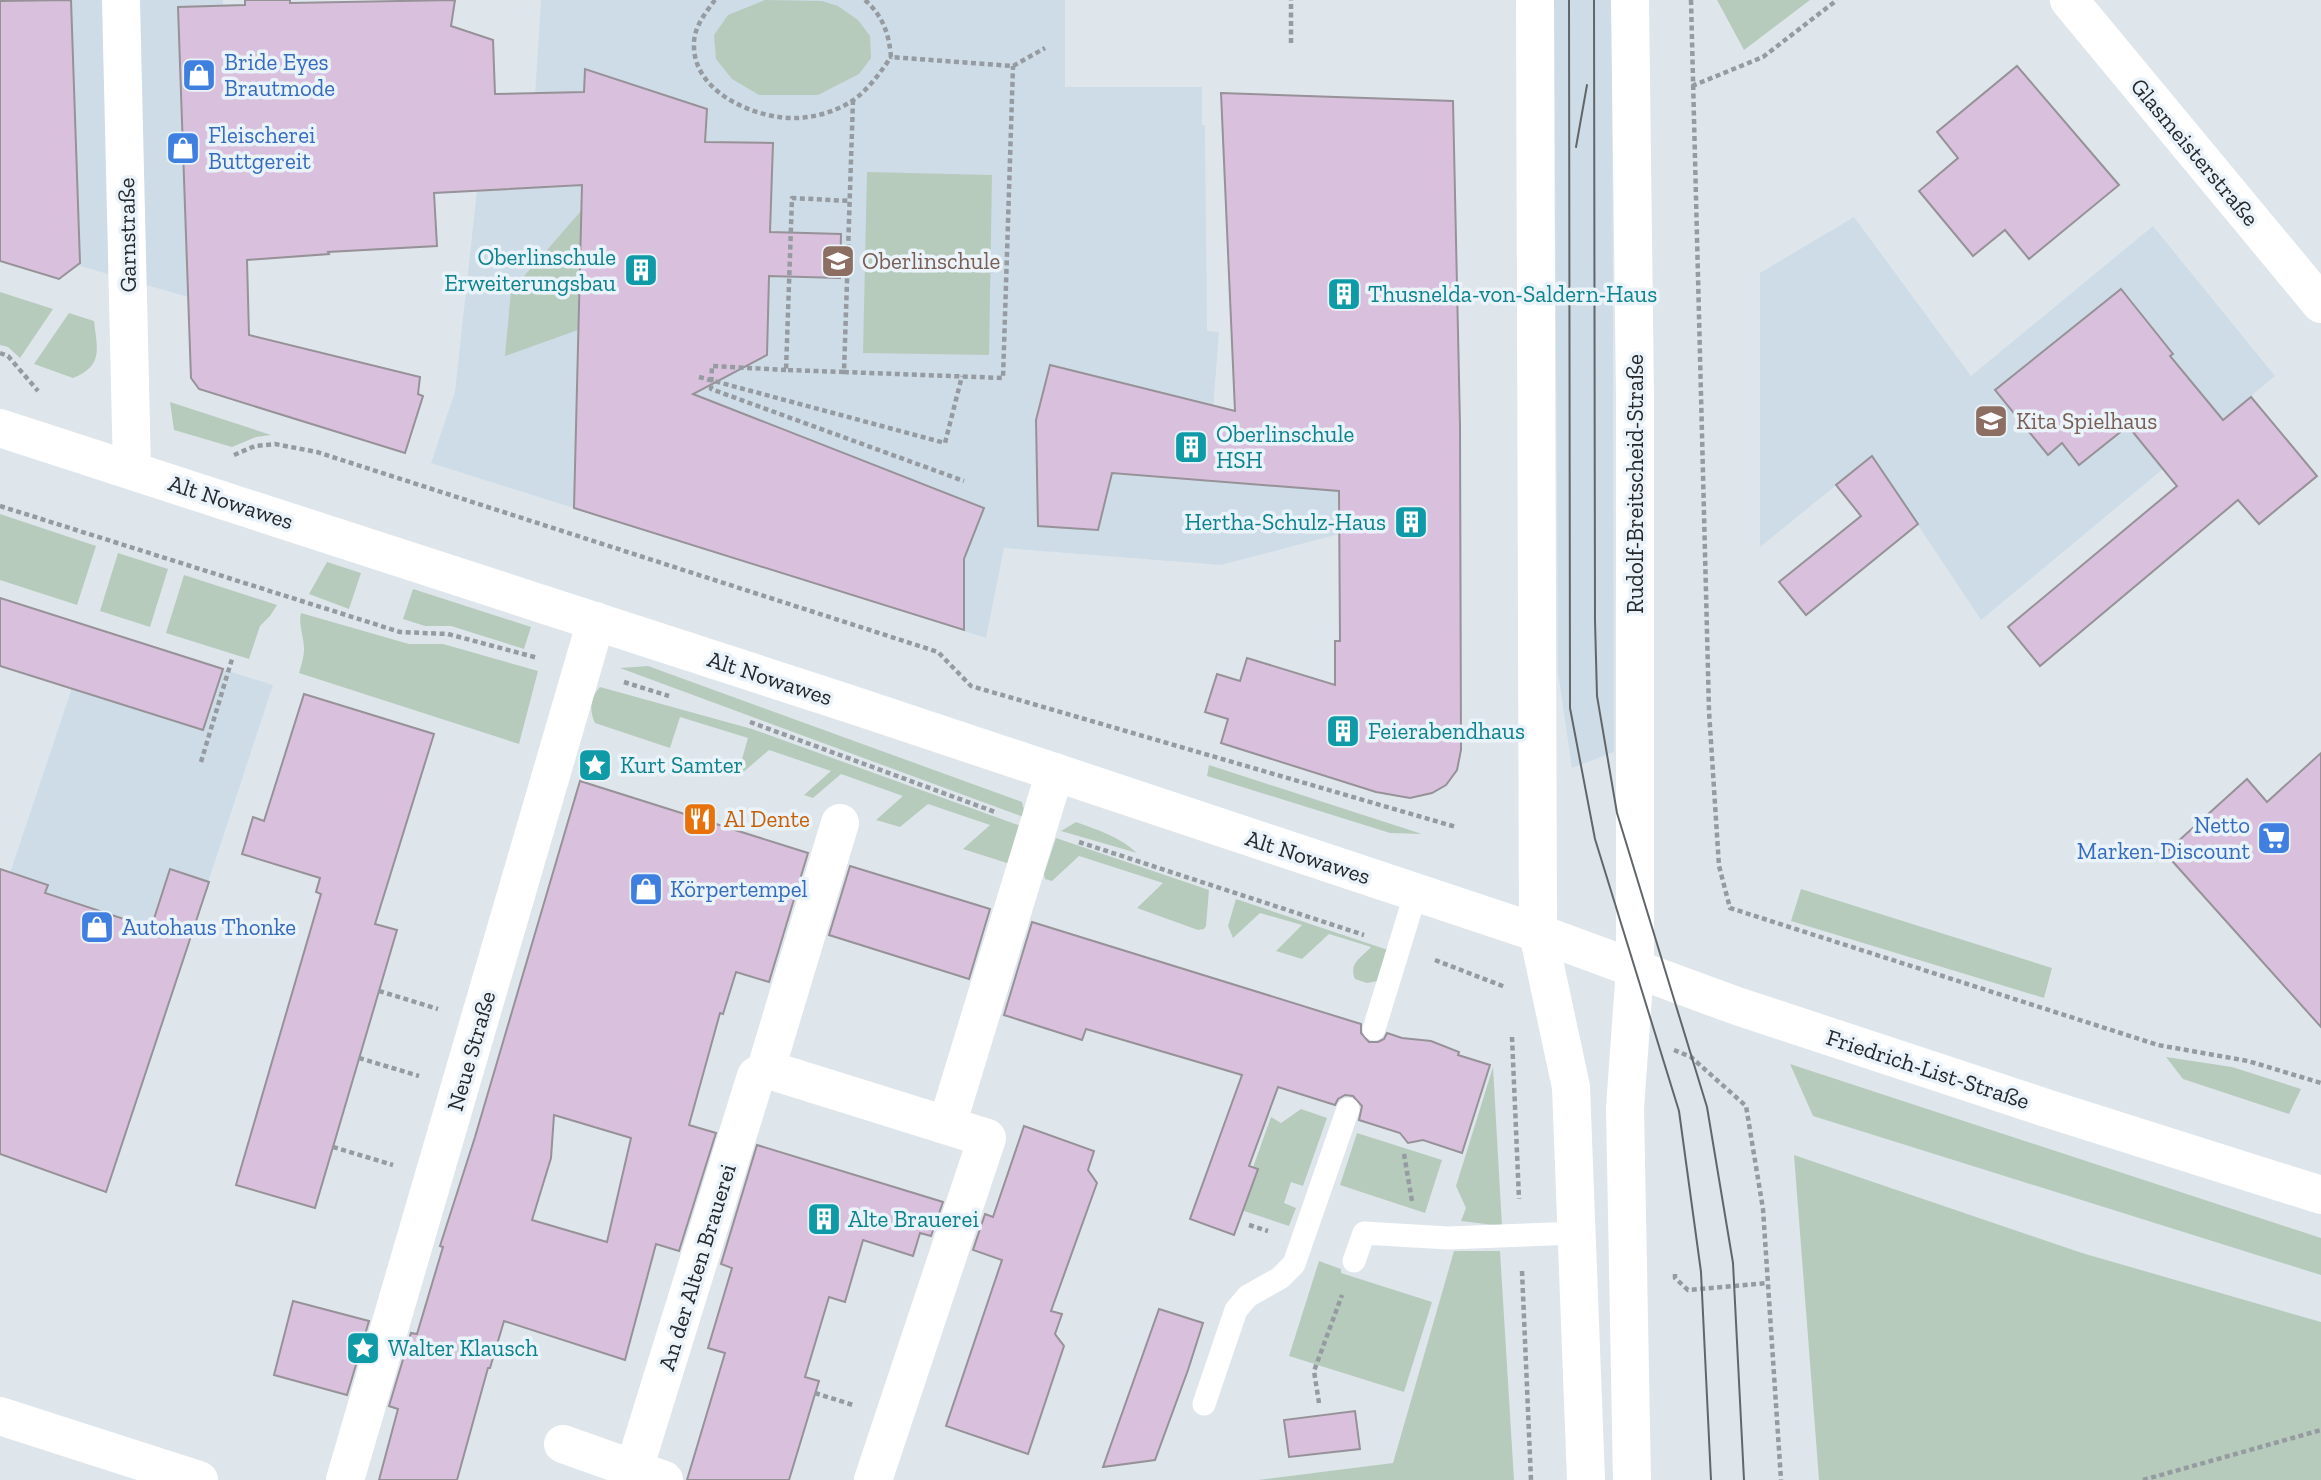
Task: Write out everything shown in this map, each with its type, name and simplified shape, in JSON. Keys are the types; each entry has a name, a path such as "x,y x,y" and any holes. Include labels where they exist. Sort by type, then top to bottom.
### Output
{"main road":[{"name":"Garnstraße","path":"121,0 132,470"},
{"path":"1535,0 1538,933 1571,1087 1586,1480"},
{"name":"Rudolf-Breitscheid-Straße","path":"1630,0 1635,398 1635,969 1625,1108 1632,1480"},
{"name":"Glasmeisterstraße","path":"2069,0 2321,304"},
{"name":"Alt Nowawes","path":"0,428 596,621 1538,933"},
{"name":"Neue Straße","path":"345,1480 596,621"},
{"path":"947,1125 1055,772"},
{"name":"An der Alten Brauerei","path":"563,1444 649,1475 756,1076 766,1069 840,823"},
{"name":"Friedrich-List-Straße","path":"1538,933 1737,1006 2321,1195"},
{"path":"766,1069 987,1138 873,1480"},
{"path":"0,1416 199,1480"}],"lane":[{"path":"1374,1029 1416,892"},
{"path":"1204,1404 1236,1310 1248,1296 1280,1278 1294,1264 1348,1109"},
{"path":"1354,1261 1364,1233 1448,1238 1576,1233"}],"path":[{"path":"715,0 701,19 694,41 695,58 701,75 713,88 753,111 781,118 809,117 836,109 853,100 878,77 891,57 889,38 883,21 865,0"},
{"path":"1291,43 1292,0"},
{"path":"1690,0 1709,711 1719,866 1730,908 2158,1045 2248,1061 2321,1083"},
{"path":"1692,86 1763,57 1837,0"},
{"path":"891,57 1013,66 1045,48"},
{"path":"964,481 711,389 712,366 1003,378 1013,66"},
{"path":"844,372 853,100"},
{"path":"786,370 792,198 850,201"},
{"path":"699,377 945,443 962,376"},
{"path":"317,452 937,652 971,686 1456,827"},
{"path":"0,506 400,632 448,634 526,656 582,668 676,698"},
{"path":"201,762 232,659"},
{"path":"742,719 1037,828 1399,947 1512,989"},
{"path":"379,991 479,1021"},
{"path":"359,1058 460,1088"},
{"path":"1746,1106 1763,1209 1781,1480"},
{"path":"333,1147 434,1177"},
{"path":"1319,1403 1314,1371 1354,1261"},
{"path":"1674,1267 1675,1278 1688,1290 1768,1283"},
{"path":"2143,1480 2321,1430"}],"shaded area":[{"path":"52,0 223,0 230,309 63,261"},
{"name":"Oberlinschule","path":"541,0 1065,0 1065,87 1202,87 1202,125 1205,125 1207,331 1219,332 1213,410 1344,420 1339,534 1221,565 1004,548 986,638 431,463 455,392 477,190 533,128"},
{"path":"1554,0 1612,0 1614,752 1572,768 1558,672"},
{"name":"Kita Spielhaus","path":"1854,217 1971,376 2153,226 2275,376 1981,620 1872,456 1760,547 1760,273"},
{"name":"Autohaus Thonke","path":"92,628 273,685 106,1192 0,1154 0,903"}],"green space":[{"path":"765,0 822,1 838,6 858,20 870,36 871,58 859,74 818,95 759,95 732,79 716,59 714,35 728,15"},
{"path":"1717,0 1810,0 1744,50"},
{"path":"867,172 992,175 989,355 863,353"},
{"path":"581,211 578,330 505,356 511,291"},
{"path":"0,292 53,309 20,358 8,347 0,345"},
{"path":"69,313 94,321 97,348 90,368 73,378 34,364"},
{"path":"170,402 271,435 256,437 232,447 174,430"},
{"path":"0,514 96,546 77,605 0,580"},
{"path":"118,553 168,569 150,627 100,611"},
{"path":"327,562 361,573 349,609 309,594"},
{"path":"184,575 277,605 260,626 249,659 166,633"},
{"path":"413,589 531,627 524,649 451,626 425,626 403,619"},
{"path":"301,613 409,644 443,644 538,671 519,744 299,673 304,649"},
{"path":"648,666 1022,802 1026,818 620,668"},
{"path":"600,687 752,729 1021,826 1010,864 963,849 990,825 928,804 900,827 876,820 903,796 841,774 813,798 804,795 831,771 769,750 741,774 738,773 748,738 680,717 670,748 595,723 592,704"},
{"path":"1209,765 1422,834 1390,833 1207,776"},
{"path":"1076,822 1116,838 1137,853 1061,831"},
{"path":"1056,838 1209,890 1206,926 1198,930 1137,908 1163,883 1079,856 1052,881 1045,879 1044,874"},
{"path":"1801,889 2052,968 2044,998 1791,921"},
{"path":"1236,899 1391,951 1378,981 1367,983 1355,979 1353,973 1357,961 1371,947 1329,934 1302,959 1276,951 1302,925 1260,913 1233,938 1228,926"},
{"path":"2166,1057 2232,1067 2301,1089 2289,1114 2183,1079"},
{"path":"1790,1064 2321,1238 2321,1275 1813,1116"},
{"path":"1493,1067 1502,1226 1461,1221 1466,1208 1456,1186"},
{"path":"1301,1109 1327,1118 1303,1186 1291,1182 1284,1203 1296,1208 1289,1226 1238,1209 1271,1117 1281,1123"},
{"path":"1357,1133 1442,1160 1425,1213 1340,1185"},
{"path":"1794,1155 2082,1253 2321,1322 2321,1480 1819,1480"},
{"path":"1454,1251 1500,1251 1514,1480 1258,1480 1393,1463"},
{"path":"1319,1261 1341,1269 1341,1273 1432,1302 1404,1392 1289,1356"}],"building":[{"path":"71,0 80,263 59,279 0,261 0,1"},
{"path":"245,0 290,0 290,3 455,0 451,26 493,40 495,94 584,92 585,69 707,109 705,142 773,143 770,232 841,234 840,278 769,276 767,355 693,394 984,508 964,559 964,630 574,508 582,185 434,193 437,246 247,260 249,335 420,377 418,394 423,396 405,453 199,389 191,378 178,7 245,5"},
{"path":"2017,66 2119,185 2029,259 2005,230 1973,256 1919,191 1958,158 1937,132"},
{"path":"1221,93 1453,101 1460,425 1461,750 1457,770 1446,785 1432,793 1410,798 1376,792 1221,743 1228,719 1205,712 1217,674 1240,681 1247,658 1335,685 1335,641 1340,641 1339,491 1112,473 1098,530 1038,526 1036,420 1050,365 1235,411"},
{"path":"2121,289 2173,354 2170,356 2223,420 2251,397 2317,476 2259,524 2238,500 2040,666 2008,627 2177,486 2128,426 2079,465 2062,443 2048,455 1995,390"},
{"path":"1872,456 1918,524 1806,615 1779,582 1861,516 1836,485"},
{"path":"0,598 223,669 203,730 0,666"},
{"path":"304,694 434,734 375,924 397,930 315,1208 236,1185 321,894 316,892 320,878 242,854 253,817 264,821"},
{"name":"Netto Marken-Discount","path":"2321,753 2321,1027 2165,853 2247,779 2267,802"},
{"path":"580,781 808,853 769,982 736,972 723,1014 720,1013 689,1125 716,1133 679,1251 656,1244 625,1360 504,1321 457,1480 379,1480 398,1409 389,1406 411,1333 417,1334 443,1247 440,1246","holes":["554,1115 631,1138 607,1242 532,1220 551,1158"]},
{"path":"850,866 990,909 969,979 829,935"},
{"path":"0,869 48,885 45,893 151,928 170,869 209,882 106,1192 0,1154"},
{"path":"1032,922 1361,1024 1361,1033 1369,1042 1384,1039 1387,1033 1402,1038 1431,1041 1459,1052 1458,1055 1490,1065 1462,1153 1423,1140 1408,1143 1400,1133 1359,1120 1362,1106 1353,1096 1345,1095 1338,1099 1335,1105 1278,1087 1249,1166 1258,1169 1234,1235 1190,1219 1242,1075 1086,1029 1082,1040 1004,1015"},
{"path":"1024,1126 1094,1151 1088,1170 1097,1183 1051,1311 1062,1314 1055,1334 1064,1346 1028,1454 946,1426 1002,1260 973,1250 985,1214 993,1217"},
{"path":"757,1145 943,1202 931,1236 920,1233 913,1256 863,1240 845,1302 829,1297 805,1377 819,1381 789,1480 687,1480 725,1353 708,1348 732,1268 721,1264"},
{"path":"293,1301 369,1321 347,1395 274,1375"},
{"path":"1159,1309 1203,1323 1188,1370 1155,1460 1103,1467"},
{"path":"1355,1411 1360,1449 1289,1457 1284,1420"}],"tram line":[{"path":"1569,0 1570,708 1595,839 1679,1111 1701,1272 1711,1480"},
{"path":"1594,0 1597,696 1617,813 1707,1107 1733,1263 1744,1480"},
{"path":"1576,147 1587,85"}],"place":[{"name":"Bride Eyes Brautmode","path":"199,75"},
{"name":"Fleischerei Buttgereit","path":"183,148"},
{"name":"Oberlinschule","path":"838,261"},
{"name":"Oberlinschule Erweiterungsbau","path":"641,270"},
{"name":"Thusnelda-von-Saldern-Haus","path":"1344,294"},
{"name":"Kita Spielhaus","path":"1991,421"},
{"name":"Oberlinschule HSH","path":"1191,447"},
{"name":"Hertha-Schulz-Haus","path":"1411,522"},
{"name":"Feierabendhaus","path":"1343,731"},
{"name":"Kurt Samter","path":"595,765"},
{"name":"Al Dente","path":"700,819"},
{"name":"Netto Marken-Discount","path":"2274,838"},
{"name":"Körpertempel","path":"646,889"},
{"name":"Autohaus Thonke","path":"97,927"},
{"name":"Alte Brauerei","path":"824,1219"},
{"name":"Walter Klausch","path":"363,1348"}]}
